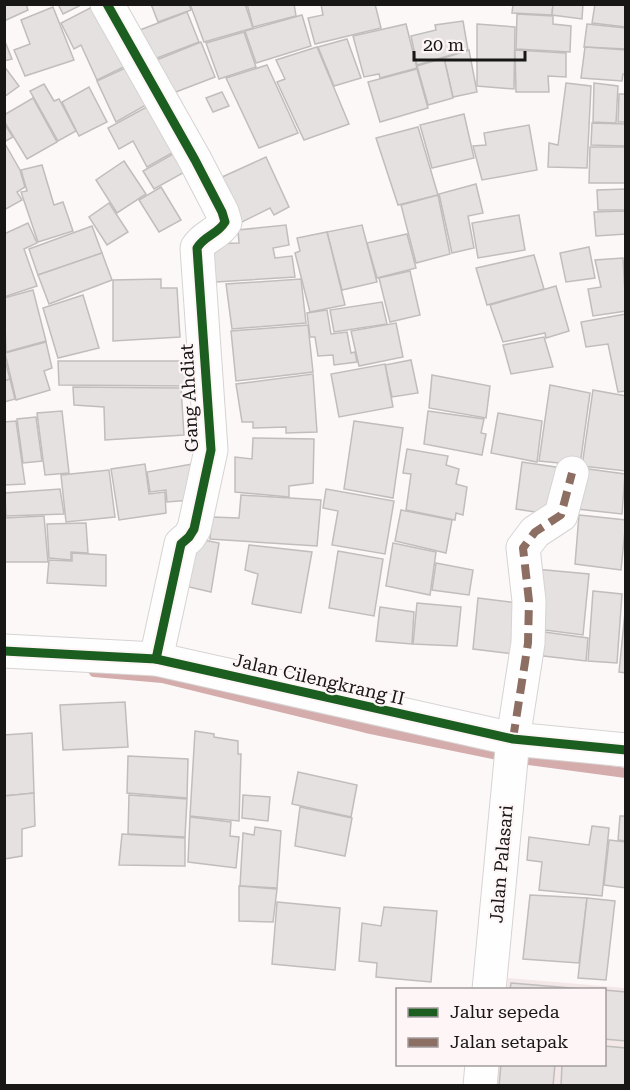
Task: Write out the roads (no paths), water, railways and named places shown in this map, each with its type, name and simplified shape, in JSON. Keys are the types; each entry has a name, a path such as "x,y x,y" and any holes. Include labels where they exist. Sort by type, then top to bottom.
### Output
{"street":[{"name":"Gang Ahdiat","path":"107,4 195,160 225,222 221,229 202,239 197,248 211,450 194,529 181,544 156,659"},
{"name":"Jalan Palasari","path":"489,988 513,739 528,643 529,601 523,548 535,532 561,515 572,473"},
{"name":"Jalan Cilengkrang II","path":"4,651 156,659 513,739 626,750"},
{"path":"480,1086 482,1066"}],"waterway":[{"path":"94,672 162,678 366,728 508,757"},
{"path":"514,758 626,773"}]}
